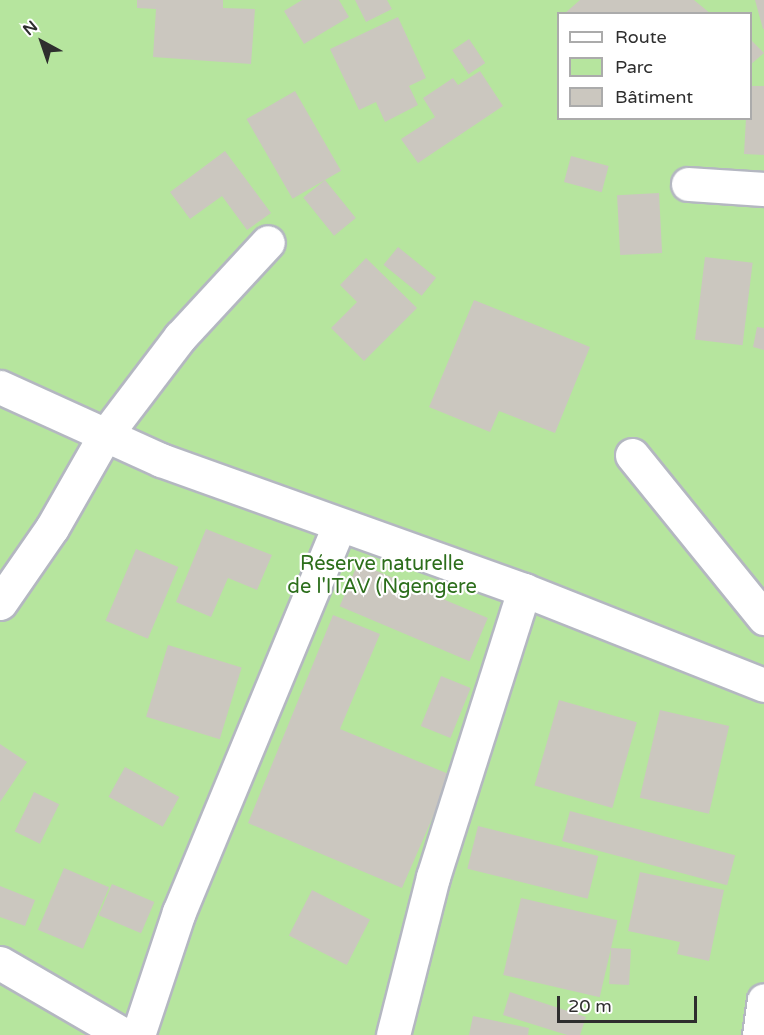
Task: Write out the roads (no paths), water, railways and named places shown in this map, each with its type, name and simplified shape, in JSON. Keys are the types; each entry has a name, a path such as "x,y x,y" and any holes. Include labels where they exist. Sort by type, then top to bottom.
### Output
{"street":[{"path":"688,184 764,189"},
{"path":"0,603 52,528 104,437 180,337 268,243"},
{"path":"0,387 104,437 339,525 524,590 764,685"},
{"path":"632,455 764,618"},
{"path":"138,1035 179,912 339,525"},
{"path":"393,1035 433,877 524,590"},
{"path":"0,963 124,1035"},
{"path":"759,1035 764,1000"}],"park label":[{"name":"Réserve naturelle de l'ITAV (Ngengere","path":"382,576"}]}
